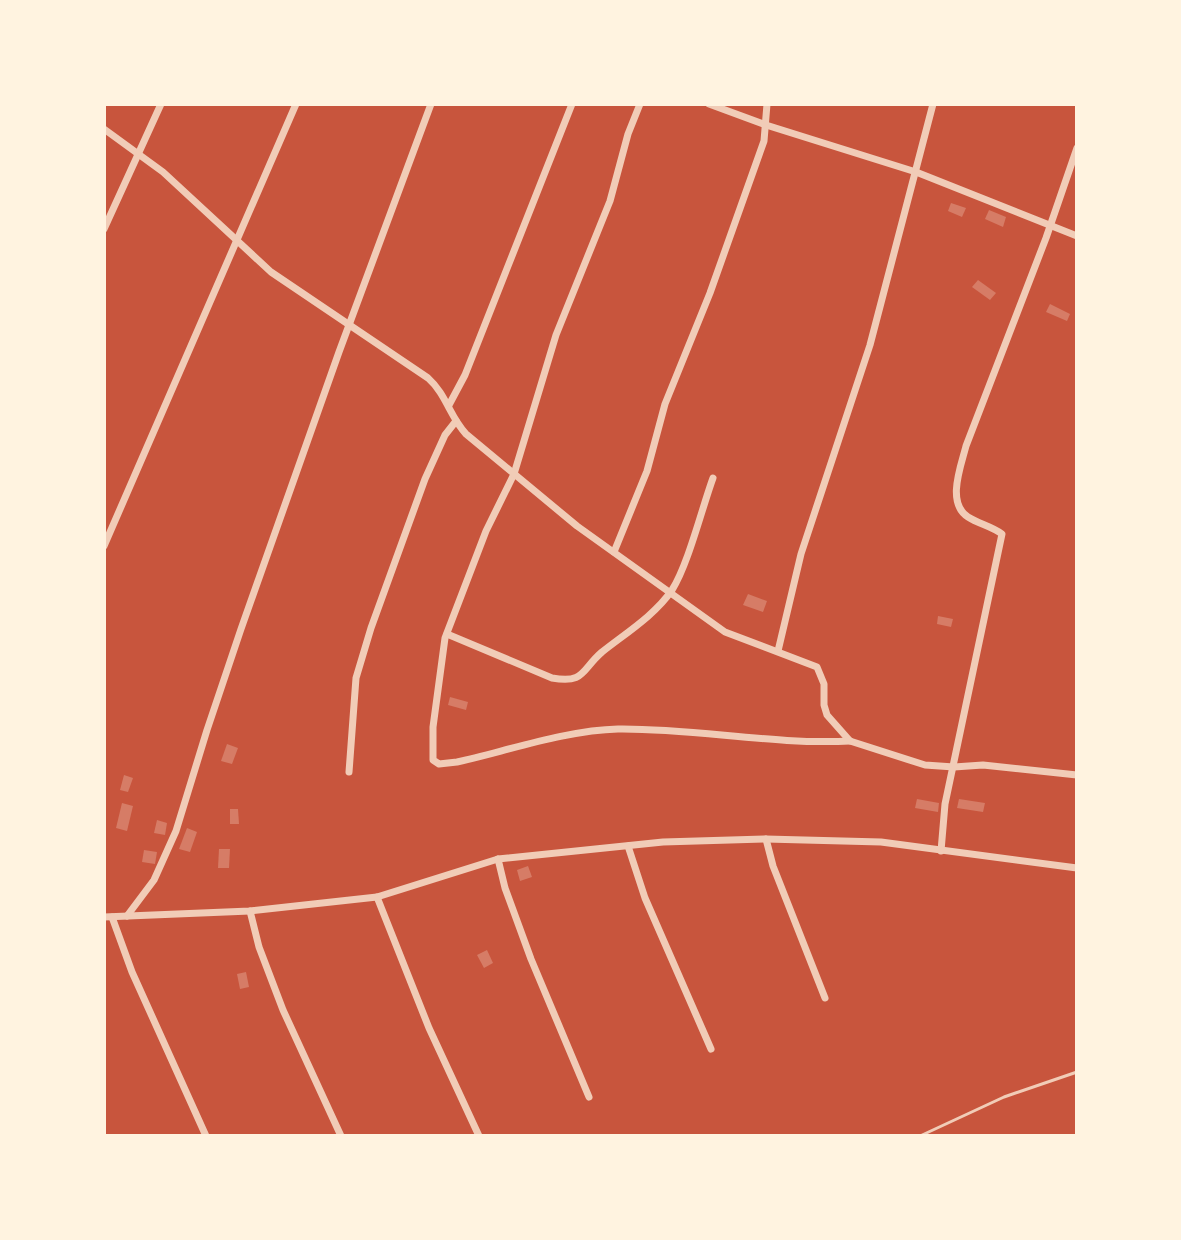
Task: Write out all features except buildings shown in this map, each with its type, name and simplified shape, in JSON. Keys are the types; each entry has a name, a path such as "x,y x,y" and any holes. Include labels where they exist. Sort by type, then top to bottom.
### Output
{"street":[{"path":"104,229 161,104"},
{"path":"104,546 296,104"},
{"path":"127,916 154,880 176,831 216,701 431,104"},
{"path":"449,405 465,375 572,104"},
{"path":"640,104 628,134 610,201 556,335 514,474 486,531 447,634 433,727 433,760 439,764 457,762 593,731 618,729 730,738 850,741 925,765 983,765 1077,774"},
{"path":"709,104 916,172 1077,236"},
{"path":"614,552 647,471 665,404 710,293 764,141 767,104"},
{"path":"778,651 801,554 856,391 933,104"},
{"path":"104,129 140,154 271,272 428,378 439,388 466,434 614,552 725,632 817,667 824,684 827,715 850,741"},
{"path":"941,851 945,804 1002,534 966,516 960,509 957,500 958,477 966,446 1051,226 1077,148"},
{"path":"349,772 356,678 367,641 425,479 445,435 456,421"},
{"path":"447,634 552,678 577,679 596,657 645,618 670,593 681,571 713,478"},
{"path":"766,839 773,866 825,998"},
{"path":"206,1136 108,917 250,911 377,897 498,859 628,846 766,839 881,842 1077,868"},
{"path":"628,846 645,898 711,1049"},
{"path":"498,859 526,947 589,1097"},
{"path":"377,897 429,1028 479,1136"},
{"path":"250,911 254,933 283,1010 341,1136"}],"lane":[{"path":"920,1136 1004,1097 1077,1072"}]}
